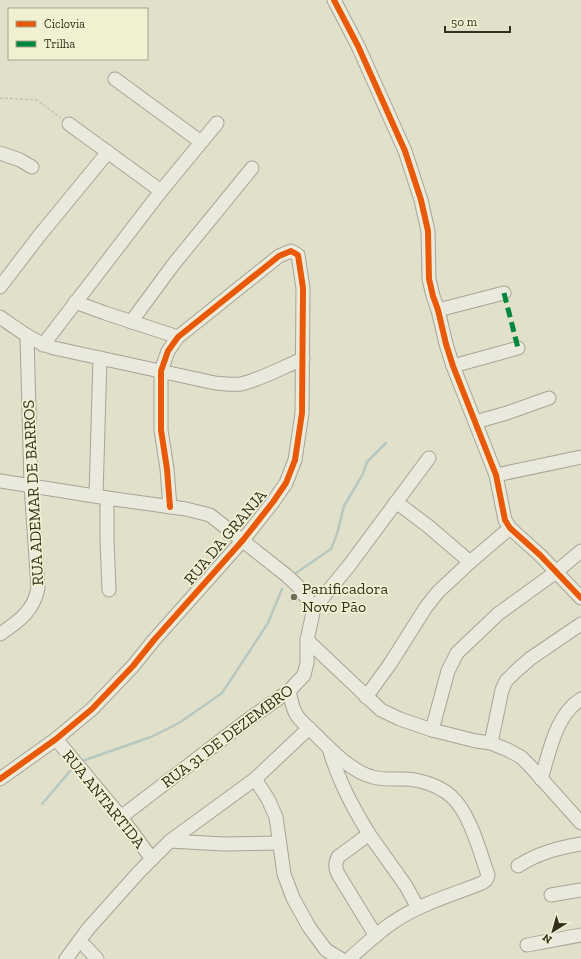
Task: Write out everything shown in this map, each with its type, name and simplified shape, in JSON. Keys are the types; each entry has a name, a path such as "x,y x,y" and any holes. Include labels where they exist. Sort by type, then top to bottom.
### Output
{"street":[{"path":"334,0 358,46 405,151 421,200 428,231 429,279 433,296 453,366 496,475 505,520 510,528 540,555 581,598"},
{"path":"115,79 201,142"},
{"path":"43,345 161,191 217,123"},
{"path":"69,124 161,191"},
{"path":"0,287 39,236 108,152"},
{"path":"0,153 32,166"},
{"path":"131,322 173,265 252,168"},
{"name":"RUA DA GRANJA","path":"0,779 56,739 92,710 133,666 154,640 243,540 286,483 295,460 302,413 303,288 298,255 291,251 279,256 178,337"},
{"path":"438,310 504,293"},
{"path":"75,302 178,337 168,352 161,371 162,430 170,508"},
{"path":"0,318 43,345 228,385 240,384 254,380 303,359"},
{"name":"RUA ADEMAR DE BARROS","path":"0,634 18,622 27,613 36,598 38,588 32,485 27,336"},
{"path":"453,366 518,348"},
{"path":"100,358 101,497 107,540 109,590"},
{"path":"475,422 507,414 550,398"},
{"path":"496,475 581,457"},
{"path":"0,480 170,508 186,509 210,515 243,540 297,585 314,608 348,567 429,458"},
{"path":"396,502 428,526 470,562"},
{"path":"366,697 426,607 438,592 510,528"},
{"path":"432,730 448,672 457,653 498,614 556,572 581,550"},
{"name":"RUA 31 DE DEZEMBRO","path":"121,817 245,722 289,691 304,675 308,663 307,640 314,608"},
{"path":"491,743 502,690 506,681 531,658 581,624"},
{"path":"307,640 374,705 388,713 432,730 476,741 491,743 521,757 580,818"},
{"path":"289,691 296,714 329,748 353,768 372,777 412,779 421,781 450,796 464,814 475,836 488,875 486,880 482,883 418,908 391,923 350,959"},
{"path":"541,779 559,724 564,714 573,704 581,699"},
{"name":"RUA ANTARTIDA","path":"66,959 88,929 152,859 170,842 254,779 309,728"},
{"name":"RUA ANTARTIDA","path":"56,739 121,817 152,859"},
{"path":"329,748 335,769 343,787 369,834 406,886 418,908"},
{"path":"254,779 272,807 276,817 284,874 293,898 309,927 322,946 341,959"},
{"path":"369,834 338,857 335,868 376,936"},
{"path":"170,842 224,844 279,843"},
{"path":"518,866 529,859 548,851 581,844"},
{"path":"551,895 581,890"},
{"path":"527,945 581,935"},
{"path":"86,947 97,959"}],"path":[{"path":"0,98 37,100 69,124"}],"building":[{"name":"Panificadora Novo Pão","path":"290,593 298,593 298,601 290,601"}],"waterway":[{"path":"296,573 331,549 337,534 344,506 363,474 367,462 386,443"},
{"path":"82,761 151,737 179,723 222,693 268,623 282,589"},
{"path":"42,804 71,770"}],"marked path":[{"path":"504,293 518,348"}],"cycle path":[{"path":"334,0 358,46 405,151 421,200 428,231 429,279 446,344 453,366 496,475 505,520 510,528 540,555 581,598"},
{"path":"0,779 56,739 92,709 133,666 154,640 243,540 286,483 295,460 302,413 303,288 298,255 291,251 279,256 178,337 168,351 161,371 161,430 167,469 170,507"}],"place":[{"name":"Panificadora Novo Pão","path":"294,597"}]}
